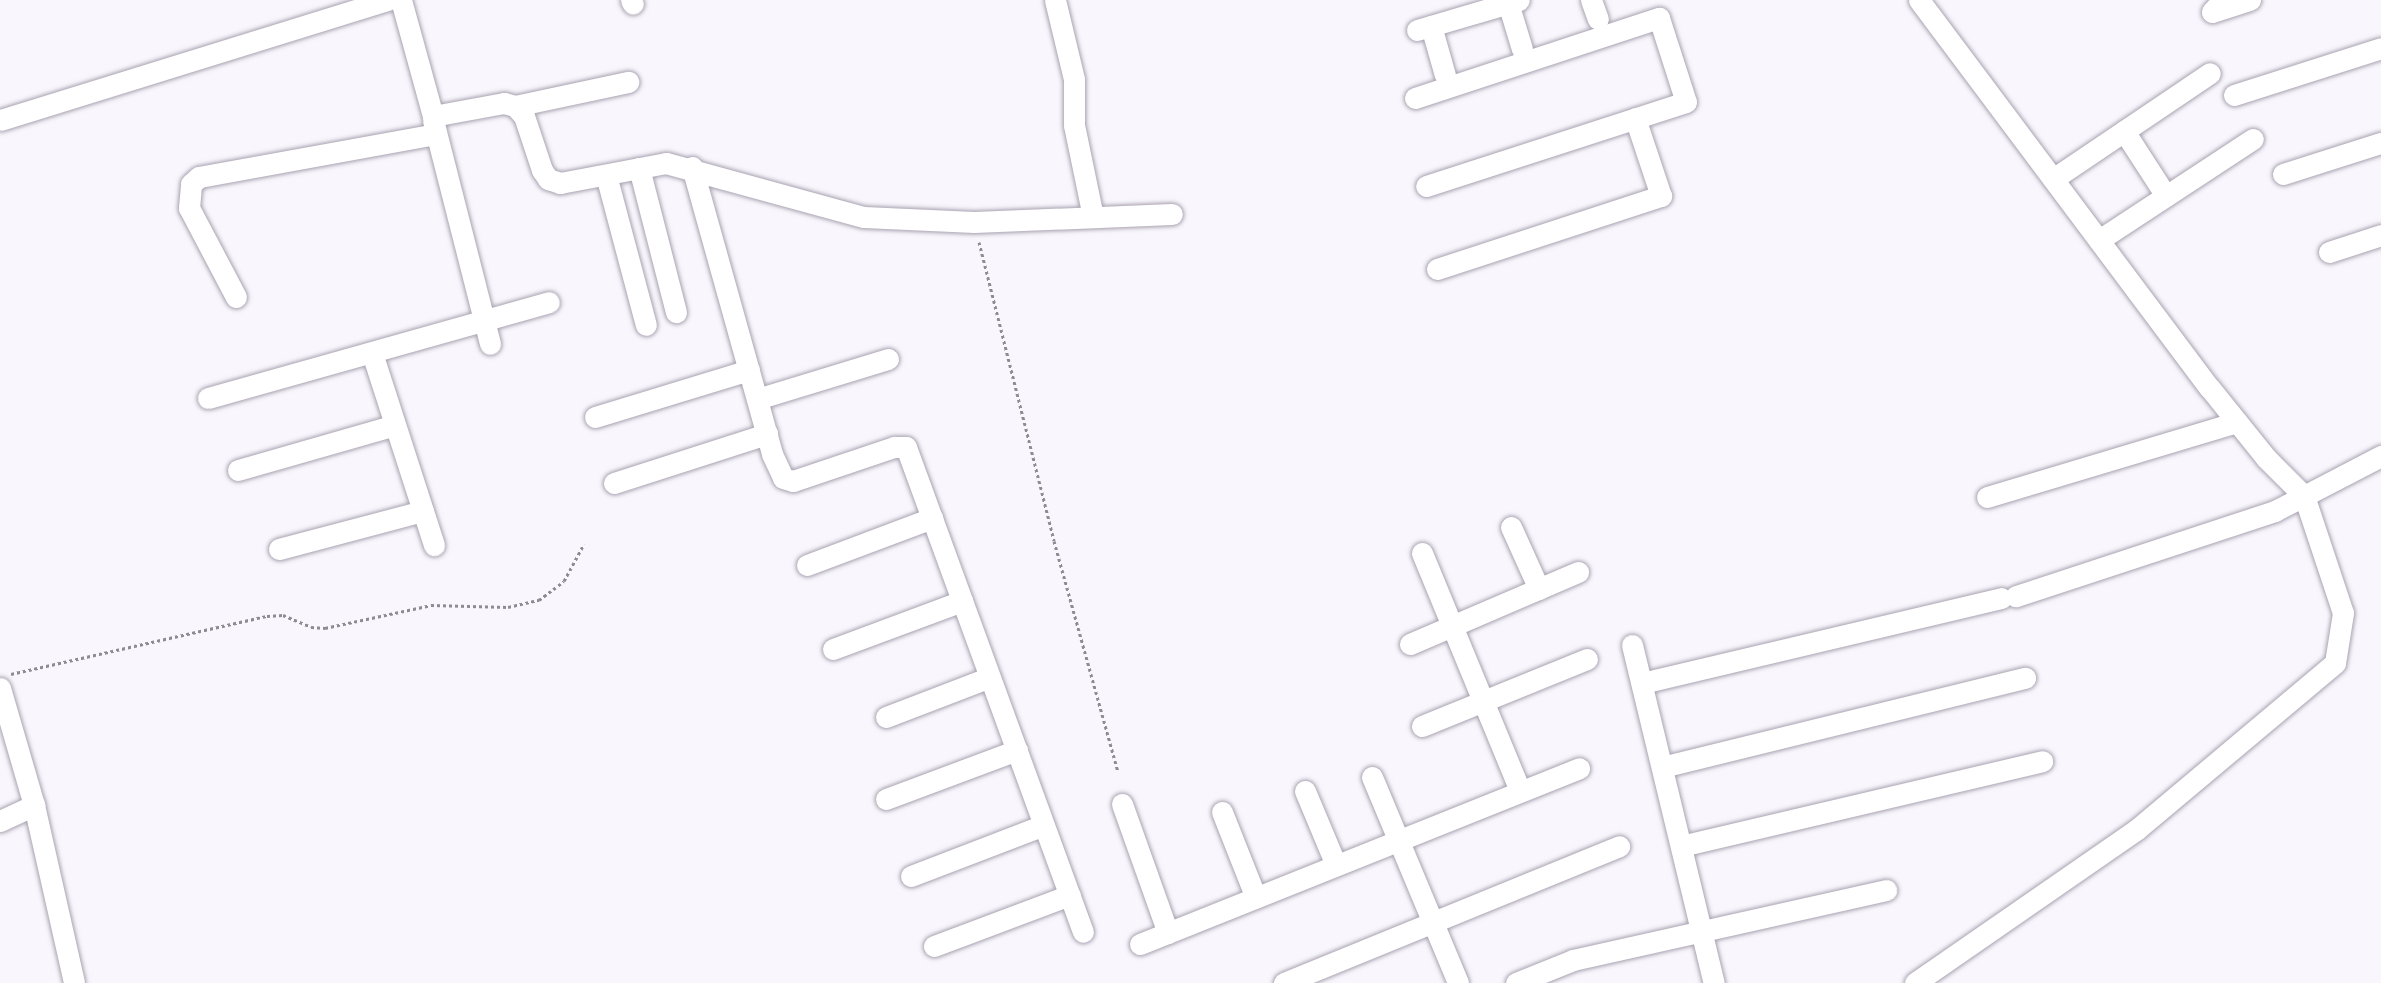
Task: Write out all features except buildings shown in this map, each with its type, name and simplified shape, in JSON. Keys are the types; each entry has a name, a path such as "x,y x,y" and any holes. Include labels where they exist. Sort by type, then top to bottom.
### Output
{"street":[{"path":"0,120 388,0"},
{"path":"400,0 490,344"},
{"path":"1055,0 1074,79 1074,125 1093,217"},
{"path":"1916,983 2136,830 2335,663 2343,613 2304,496 2237,422 1919,0"},
{"path":"2223,0 2212,12 2250,0"},
{"path":"1444,75 1424,28 1514,2 1522,50"},
{"path":"1415,98 1651,10 1659,18 1686,102 1426,186"},
{"path":"2234,95 2381,48"},
{"path":"2053,179 2210,73"},
{"path":"236,297 189,208 191,184 199,177 434,125 504,103 516,106 628,82"},
{"path":"516,106 524,116 548,180 560,183 666,163 692,167 847,215 974,222 1172,214"},
{"path":"1437,269 1661,196 1635,118"},
{"path":"2124,131 2166,196"},
{"path":"2099,240 2253,139"},
{"path":"2283,174 2381,142"},
{"path":"692,167 767,434 783,478 793,481 894,447 906,447 1083,932"},
{"path":"639,168 676,312"},
{"path":"606,175 646,325"},
{"path":"2329,252 2381,235"},
{"path":"208,398 549,302"},
{"path":"372,353 434,545"},
{"path":"757,399 888,359"},
{"path":"595,417 749,370"},
{"path":"1987,496 2237,422"},
{"path":"238,470 395,425"},
{"path":"614,483 767,434"},
{"path":"1642,683 2008,597 2275,511 2381,456"},
{"path":"279,549 423,511"},
{"path":"807,565 932,518"},
{"path":"1511,527 1539,589"},
{"path":"1422,553 1521,791"},
{"path":"1410,644 1578,572"},
{"path":"833,649 962,601"},
{"path":"1632,645 1714,983"},
{"path":"1422,726 1587,659"},
{"path":"886,717 990,677"},
{"path":"1662,767 2025,678"},
{"path":"0,688 34,805 74,983"},
{"path":"886,799 1017,750"},
{"path":"1681,846 2042,760"},
{"path":"1140,944 1579,768"},
{"path":"1372,777 1458,983"},
{"path":"1305,791 1336,865"},
{"path":"1122,804 1168,933"},
{"path":"0,821 34,805"},
{"path":"1222,812 1256,898"},
{"path":"911,876 1044,825"},
{"path":"1284,983 1619,846"},
{"path":"1516,983 1573,960 1886,890"},
{"path":"934,946 1070,895"}],"path":[{"path":"974,222 1054,541 1118,771"},
{"path":"0,677 267,616 283,615 311,627 325,628 431,605 508,607 538,600 564,581 584,544"}]}
